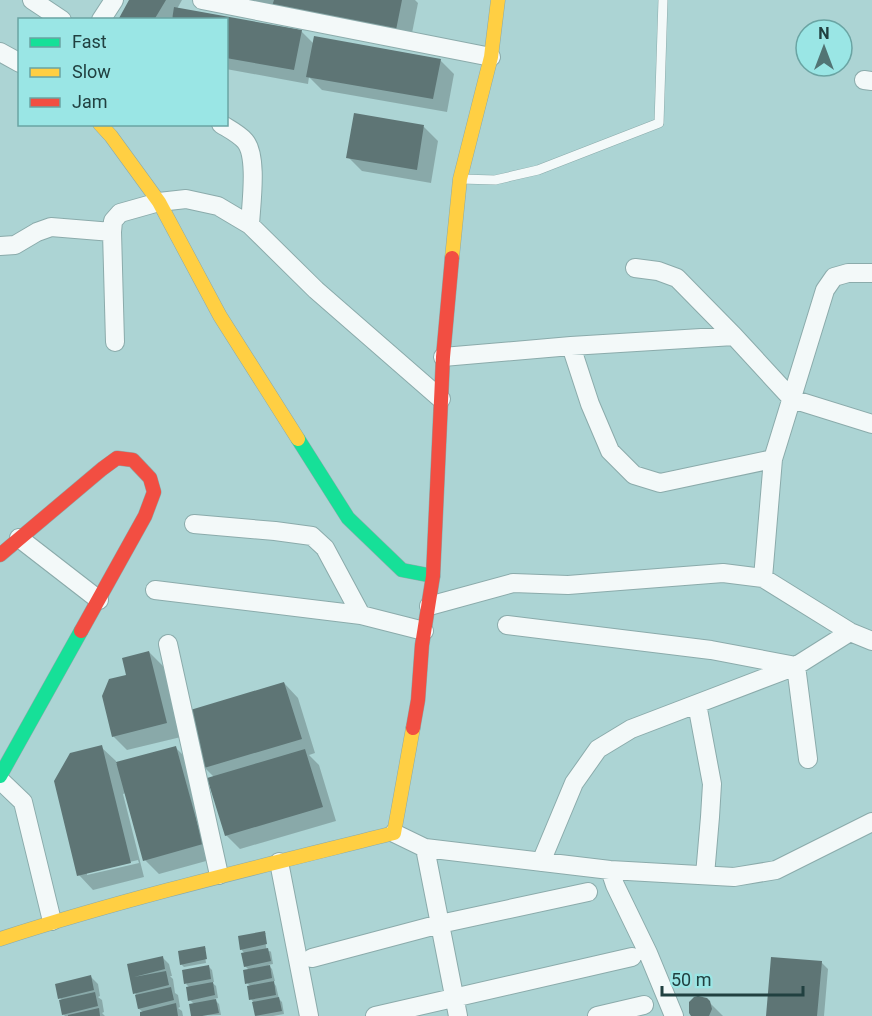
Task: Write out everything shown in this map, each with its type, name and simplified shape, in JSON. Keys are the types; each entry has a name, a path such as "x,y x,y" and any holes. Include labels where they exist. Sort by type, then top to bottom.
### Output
{"street":[{"path":"32,0 59,18"},
{"path":"102,18 114,0"},
{"path":"202,0 491,57"},
{"path":"394,833 418,700 422,645 433,576 443,357 460,179 491,57 498,0"},
{"path":"0,52 18,62"},
{"path":"102,126 111,135 159,202 220,316 348,518 402,570 433,576"},
{"path":"224,126 244,140 251,150 253,161 250,225"},
{"path":"115,342 113,221 120,213 159,202 186,199 218,206 250,225 316,290 441,399"},
{"path":"0,246 15,245 51,227 112,232"},
{"path":"635,268 658,271 677,278 792,399 872,424"},
{"path":"763,578 773,459 825,290 834,277 848,273 872,273"},
{"path":"443,357 734,336"},
{"path":"571,346 590,404 610,451 634,475 660,483 773,459"},
{"path":"0,555 117,458 133,460 150,478 154,492 145,516 0,778 23,802 52,921"},
{"path":"195,524 312,536 325,549 361,615"},
{"path":"19,538 99,600"},
{"path":"429,606 513,583 568,585 723,573 763,578 850,632 872,641"},
{"path":"155,590 361,615 424,631"},
{"path":"507,625 711,650 796,666"},
{"path":"541,862 574,783 598,749 631,729 796,666 850,632"},
{"path":"168,644 219,875"},
{"path":"796,666 808,759"},
{"path":"697,704 712,784 705,875"},
{"path":"0,939 52,921 219,875 394,833 425,848 610,870 734,877 776,870 872,822"},
{"path":"425,848 458,1016"},
{"path":"279,861 309,1016"},
{"path":"610,870 674,1016"},
{"path":"312,958 440,924 588,892"},
{"path":"375,1016 632,957"},
{"path":"597,1016 644,1005"}],"lane":[{"path":"460,179 495,180 538,170 659,123 663,0"}],"building":[{"path":"129,0 166,0 155,18 119,18"},
{"path":"274,0 402,0 396,30 272,6"},
{"path":"174,7 302,30 294,70 228,58 228,18 172,18"},
{"path":"314,36 441,59 433,99 306,77"},
{"path":"354,113 424,125 417,170 346,158"},
{"path":"149,651 167,723 112,737 102,696 109,679 126,675 122,658"},
{"path":"284,682 302,739 204,768 187,711"},
{"path":"102,745 131,863 77,876 54,781 70,753"},
{"path":"176,746 203,844 143,861 116,762"},
{"path":"305,749 323,807 225,836 207,778"},
{"path":"265,931 267,944 240,950 238,936"},
{"path":"205,946 207,959 180,965 178,951"},
{"path":"268,948 271,961 244,967 241,953"},
{"path":"163,956 165,969 134,977 166,971 169,985 133,994 127,964"},
{"path":"771,957 822,961 817,1016 766,1016"},
{"path":"209,965 211,979 184,984 182,970"},
{"path":"270,965 272,978 245,984 243,970"},
{"path":"91,975 94,990 58,999 55,984"},
{"path":"274,981 276,995 249,1000 247,986"},
{"path":"213,982 215,995 188,1001 186,987"},
{"path":"171,987 174,1000 138,1009 135,995"},
{"path":"95,992 98,1006 62,1015 59,1000"},
{"path":"698,996 710,1001 712,1009 709,1016 691,1016 689,1013 689,1002"},
{"path":"279,997 282,1011 255,1016 252,1002"},
{"path":"216,999 219,1013 191,1016 189,1004"},
{"path":"176,1003 178,1016 140,1016 140,1012"},
{"path":"99,1008 100,1016 68,1016 68,1015"}],"traffic: fast":[{"path":"298,439 348,518 402,570 433,576"},
{"path":"0,776 81,631"}],"traffic: slow":[{"path":"452,258 460,179 491,57 498,0"},
{"path":"102,126 159,202 220,316 298,439"},
{"path":"0,939 147,896 394,833 413,728"}],"traffic: jam":[{"path":"413,728 418,700 422,645 433,576 443,357 452,258"},
{"path":"0,555 117,458 133,460 150,478 154,492 145,516 81,631"}]}
